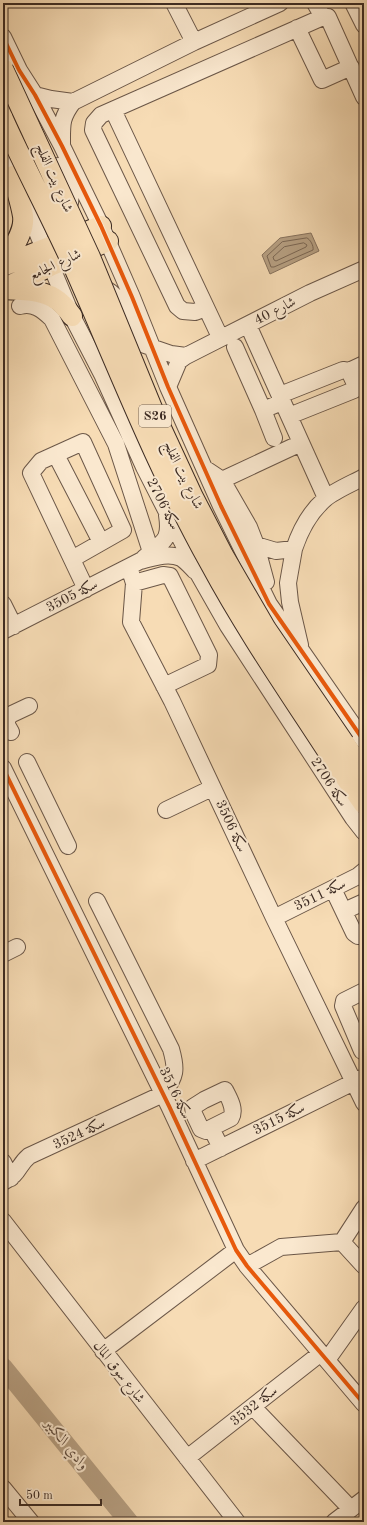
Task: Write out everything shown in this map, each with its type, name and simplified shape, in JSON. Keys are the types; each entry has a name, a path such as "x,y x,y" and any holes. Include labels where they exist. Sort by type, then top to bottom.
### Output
{"main road":[{"name":"شارع بيت الفلج","path":"11,69 154,413 195,502 223,555 337,749 358,811"},
{"name":"شارع بيت الفلج","path":"3,119 72,263 140,420 209,562 254,639 337,749 364,772"},
{"path":"3,261 12,251 21,229 23,217 13,176"},
{"name":"شارع الجامع","path":"3,266 48,257 104,233"},
{"name":"شارع الجامع","path":"3,289 48,257"},
{"path":"3,289 31,291 53,297 72,316"}],"street":[{"path":"174,3 194,42"},
{"path":"62,146 62,124 64,113 73,102 194,42 280,3"},
{"path":"354,3 364,25"},
{"path":"206,308 195,312 183,311 176,306 93,130 94,123 101,115 297,28 319,10 328,17 364,96"},
{"path":"297,28 322,80 351,67"},
{"path":"3,37 11,69 25,102 71,191 70,203 65,209 53,212 42,209 33,204 9,156 3,153"},
{"path":"11,69 35,94 104,233 168,387 220,506 269,604 364,741"},
{"path":"35,94 51,99 73,102"},
{"path":"113,110 220,337"},
{"name":"سكة 2706","path":"3,153 72,316 102,374 144,467 199,575 228,626 358,811 364,832"},
{"name":"40 شارع","path":"168,387 179,361 186,356 220,337 248,325 310,293 364,269"},
{"path":"102,374 101,362 78,306 82,294 92,287 100,285 116,295 121,301 138,343 171,354 186,356"},
{"name":"سكة 3506","path":"20,306 26,304 34,306 43,310 52,319 116,444 140,560 134,583 130,622 164,686 343,1060 359,1079 364,1103"},
{"path":"248,325 326,498"},
{"path":"235,347 274,438"},
{"path":"263,410 281,398 343,370 348,371 364,364"},
{"path":"289,416 354,390 360,384 348,371"},
{"path":"72,559 122,530 83,442 41,462 32,473 72,559 86,589"},
{"path":"222,480 301,443"},
{"path":"56,455 101,542"},
{"path":"204,468 222,480 249,528 256,545 266,580 269,604"},
{"path":"301,650 296,621 290,602 288,583 294,549 299,535 309,518 326,498 364,477"},
{"name":"سكة 3505","path":"9,628 140,560 167,538 169,530 167,510"},
{"path":"256,545 276,551 294,549"},
{"name":"سكة 3505","path":"140,560 162,556 181,558 199,575"},
{"path":"134,583 163,575 170,576 209,655 208,665 164,686"},
{"path":"3,604 9,628"},
{"path":"11,732 7,725 7,718 29,706"},
{"path":"27,762 68,846"},
{"name":"سكة 3516","path":"3,768 163,1094 236,1250 247,1266 364,1404"},
{"path":"166,810 212,788"},
{"path":"358,811 364,838"},
{"name":"سكة 3511","path":"274,918 358,876 364,871"},
{"path":"333,889 354,933 358,936 364,936"},
{"path":"97,901 171,1049 175,1064 174,1075 163,1094"},
{"path":"344,911 364,902"},
{"path":"321,1016 342,1006 344,1001 363,995"},
{"path":"342,1006 363,1050 343,1060"},
{"name":"سكة 3515","path":"194,1161 359,1079"},
{"path":"222,1085 231,1104 233,1115 231,1118 211,1128 206,1130 201,1129 194,1114 193,1107 222,1085"},
{"name":"سكة 3524","path":"7,1180 19,1171 23,1162 29,1156 163,1094"},
{"path":"211,1128 221,1148"},
{"path":"3,1162 7,1180"},
{"path":"342,1242 364,1208"},
{"name":"شارع سوق المال","path":"3,1221 103,1352 237,1522"},
{"path":"342,1242 364,1266"},
{"path":"247,1266 280,1247 342,1242"},
{"path":"103,1352 236,1250"},
{"name":"سكة 3532","path":"187,1458 253,1406 324,1357 364,1308"},
{"path":"253,1406 351,1509"},
{"path":"3,1488 31,1522"},
{"path":"334,1522 364,1499"}],"water":[{"path":"311,233 319,251 270,274 262,255 280,238"}],"waterway":[{"name":"وادي الكبير","path":"3,1367 129,1522"}],"cycle path":[{"path":"3,37 19,70 35,95 62,146 101,226 132,297 168,387 221,506 269,604 364,741"},
{"path":"3,768 169,1106 236,1250 247,1266 364,1404"}]}
